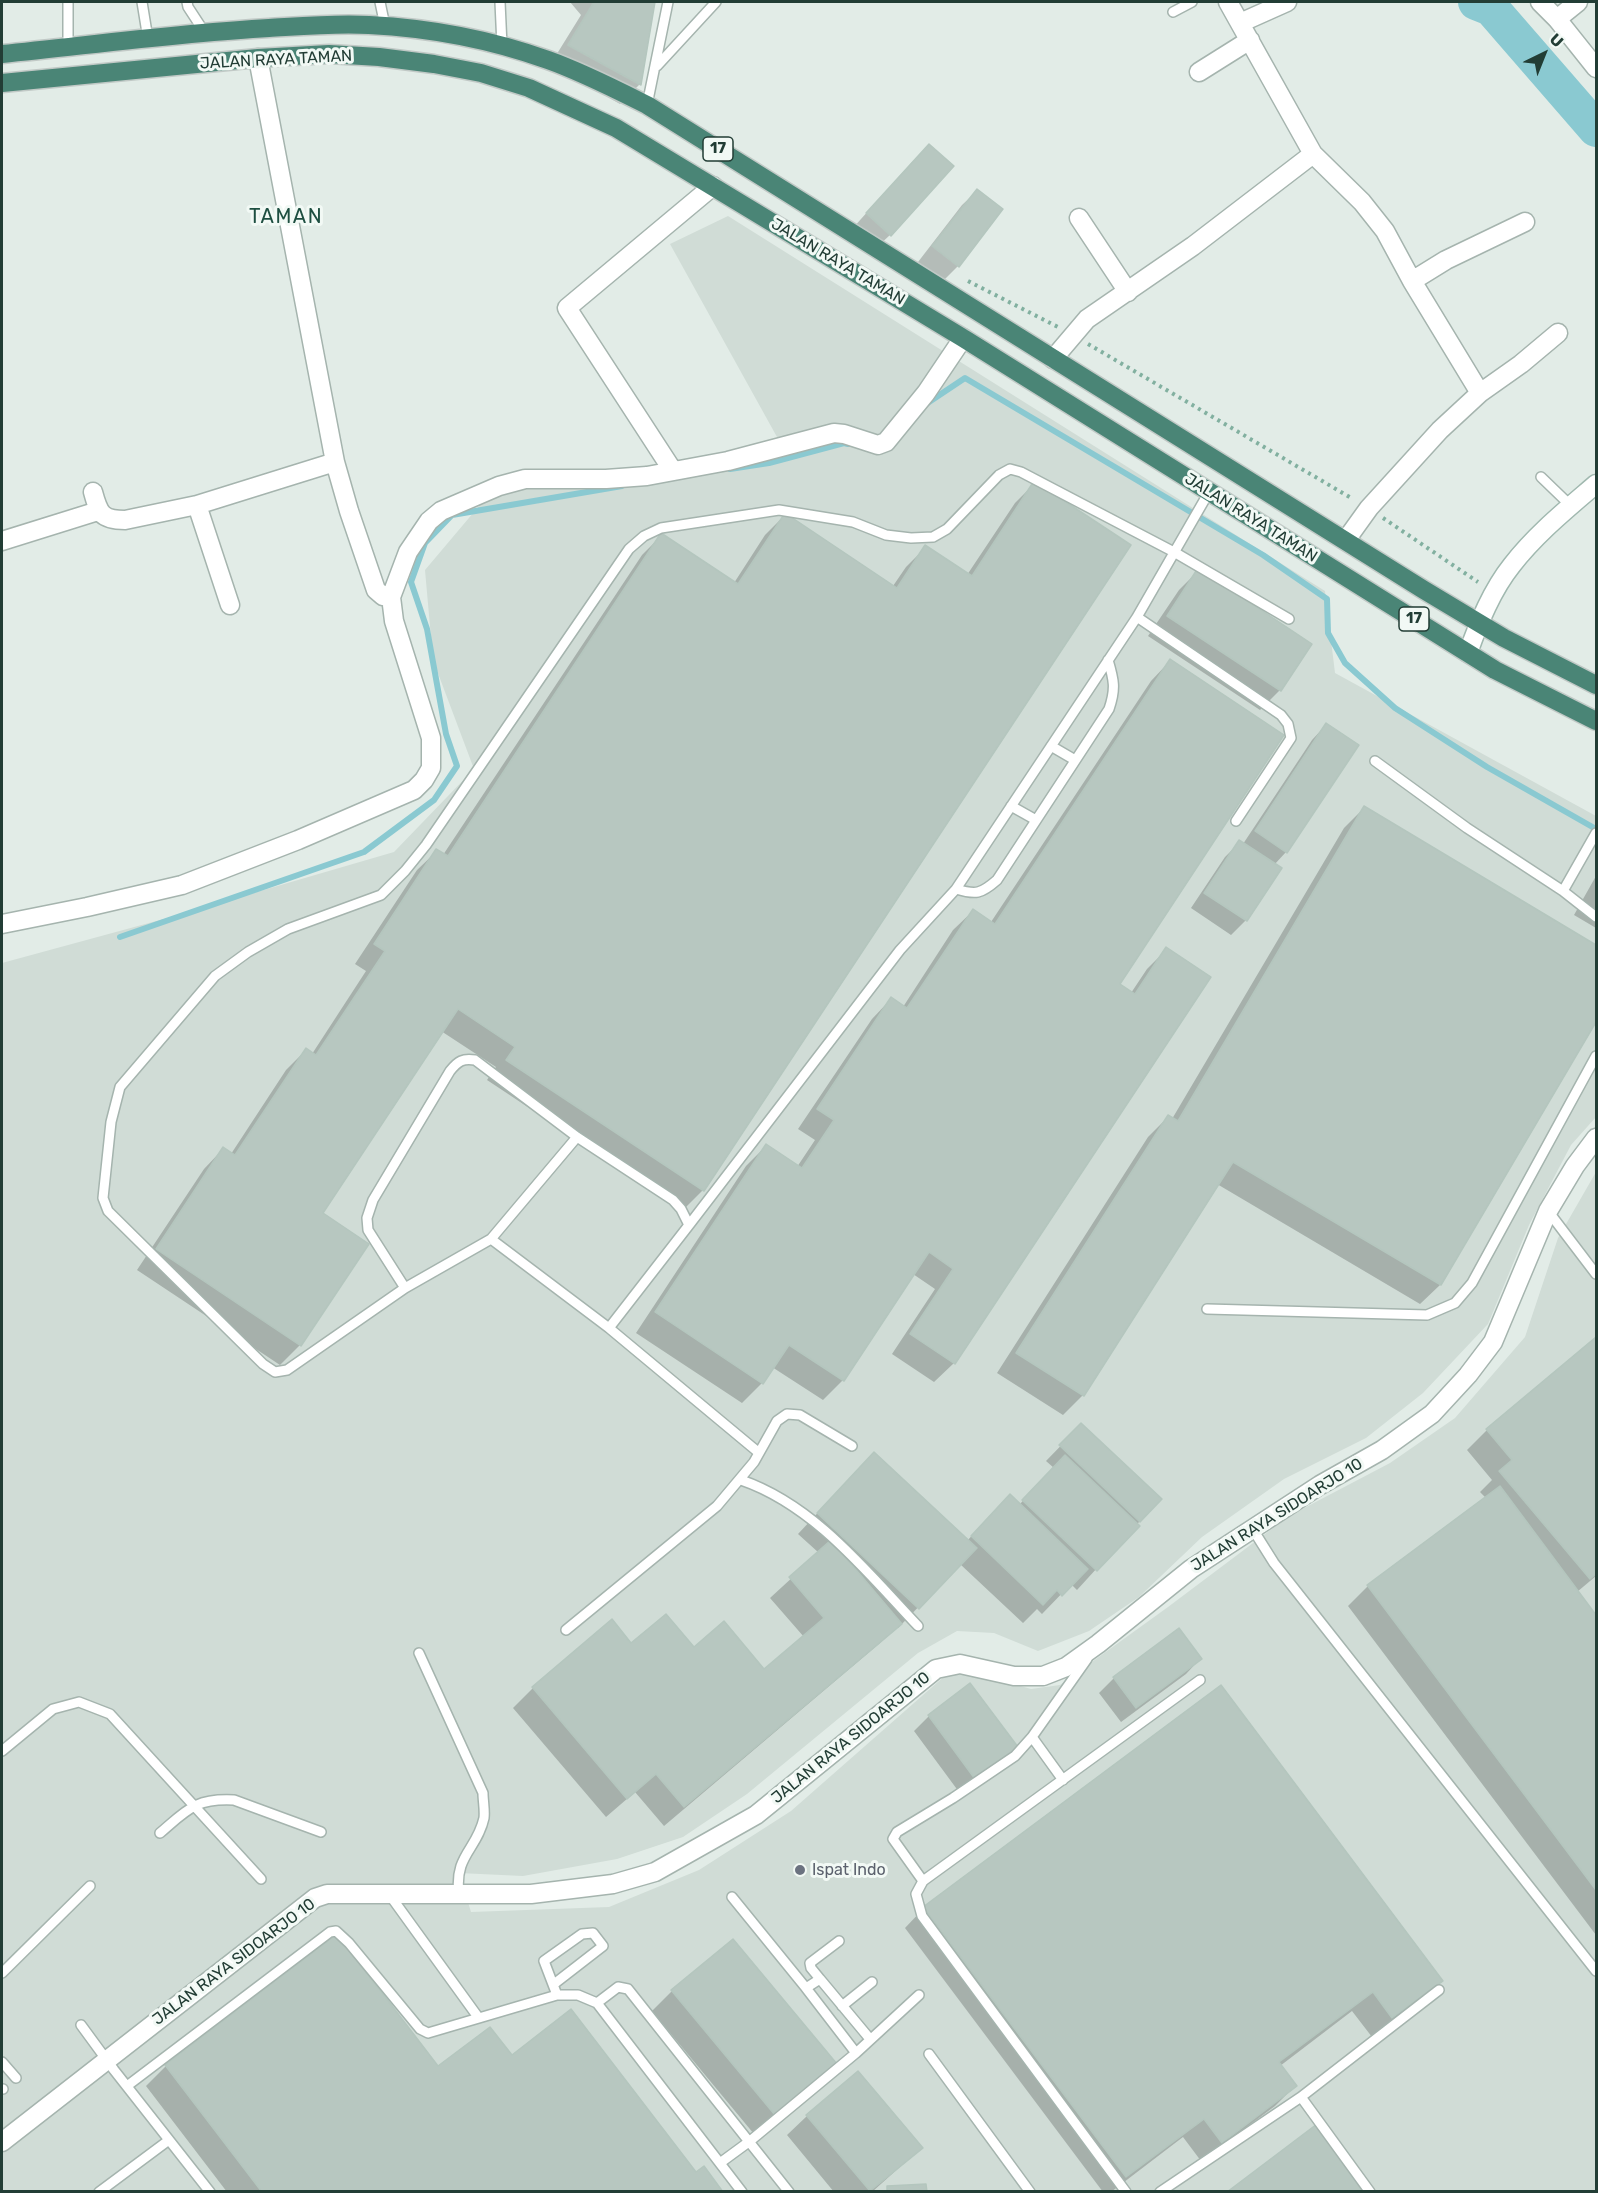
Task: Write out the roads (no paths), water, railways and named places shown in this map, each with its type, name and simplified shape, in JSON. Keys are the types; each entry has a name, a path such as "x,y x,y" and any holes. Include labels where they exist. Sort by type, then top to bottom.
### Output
{"highway":[{"name":"JALAN RAYA TAMAN","path":"2,54 205,33 327,25 385,26 442,33 502,46 548,60 600,81 647,105 1479,623 1596,685"},
{"name":"JALAN RAYA TAMAN","path":"2,83 258,58 329,54 379,57 481,73 529,88 616,128 963,338 1207,496 1360,585 1496,670 1596,721"}],"street":[{"path":"1228,2 1313,154 1362,202 1385,231 1412,281 1480,393"},
{"path":"1240,22 1287,2"},
{"path":"1540,2 1557,19 1596,68"},
{"path":"1557,19 1578,2"},
{"path":"1199,72 1250,40"},
{"path":"258,58 335,462 348,511 376,590 383,596 391,597"},
{"path":"1053,358 1087,319 1193,246 1313,154"},
{"path":"673,471 567,308 713,186"},
{"path":"1079,218 1128,292"},
{"path":"1412,281 1460,252 1525,222"},
{"path":"1348,541 1369,508 1440,430 1480,393 1521,364 1558,333"},
{"path":"2,924 182,885 298,840 414,790 431,768 431,738 394,621 391,597 408,552 429,521 441,511 456,503 525,479 624,478 673,471 728,461 834,433 878,445 886,442 926,393 963,338"},
{"path":"93,492 98,511 106,518 125,520 196,505 335,462"},
{"path":"1468,652 1479,623 1511,565 1536,536 1596,484"},
{"path":"196,505 230,605"},
{"path":"2,541 98,511"},
{"name":"JALAN RAYA SIDOARJO 10","path":"2,2142 315,1898 327,1894 531,1894 613,1884 655,1872 756,1815 936,1669 960,1664 1014,1676 1043,1676 1066,1667 1191,1569 1320,1485 1382,1450 1432,1414 1468,1375 1493,1342 1548,1211 1575,1166 1596,1138"}],"lane":[{"path":"68,2 68,47"},
{"path":"142,2 148,39"},
{"path":"187,2 205,33"},
{"path":"380,2 385,26"},
{"path":"500,2 502,46"},
{"path":"647,105 668,2"},
{"path":"656,67 716,2"},
{"path":"1173,12 1192,2"},
{"path":"577,1137 491,1239 405,1288 287,1370 275,1372 263,1364 108,1211 103,1198 111,1122 120,1087 215,976 248,952 288,929 381,895 405,871 426,845 629,549 644,536 661,528 779,510 853,522 886,535 911,538 933,537 947,529 999,475 1010,469 1021,472 1174,552 1289,619"},
{"path":"1541,477 1571,506"},
{"path":"609,1328 900,950 956,889 1137,617 1207,496"},
{"path":"1137,617 1281,715 1288,724 1291,738 1236,821"},
{"path":"956,889 971,893 984,892 997,880 1109,709 1114,695 1114,679 1108,660"},
{"path":"1051,746 1075,760"},
{"path":"1375,761 1467,828 1563,891 1596,917"},
{"path":"1011,806 1036,820"},
{"path":"1563,891 1596,833"},
{"path":"1208,1309 1427,1315 1455,1303 1472,1283 1596,1056"},
{"path":"405,1288 368,1230 367,1218 373,1200 450,1071 456,1063 464,1059 475,1060 577,1137 673,1200 681,1209 689,1225"},
{"path":"1548,1211 1596,1274"},
{"path":"491,1239 609,1328 758,1452"},
{"path":"566,1630 717,1506 741,1480 777,1421 787,1414 800,1415 852,1446"},
{"path":"741,1480 758,1485 779,1496 815,1522 856,1560 918,1626"},
{"path":"1252,1528 1274,1563 1596,1971"},
{"path":"923,1881 893,1839 894,1835 1015,1756 1032,1737 1098,1644"},
{"path":"419,1653 483,1793 484,1816 461,1863 457,1877 459,1894"},
{"path":"1126,2192 922,1916 916,1894 923,1881 1200,1680"},
{"path":"2,1751 53,1709 79,1702 110,1714 261,1878"},
{"path":"1032,1737 1064,1780"},
{"path":"160,1833 194,1805 220,1799 234,1800 321,1832"},
{"path":"2,1973 90,1886"},
{"path":"389,1894 478,2017"},
{"path":"732,1897 856,2053"},
{"path":"127,2086 330,1932 336,1932 349,1943 420,2029 428,2033 557,1995 578,1995 597,2003 742,2192"},
{"path":"554,1984 603,1946 592,1933 582,1934 544,1961 557,1995"},
{"path":"839,1941 810,1963 811,1968 870,2038"},
{"path":"806,1988 820,1979"},
{"path":"842,2006 872,1982"},
{"path":"597,2003 618,1987 628,1989 789,2192"},
{"path":"1160,2192 1301,2097 1439,1990"},
{"path":"720,2163 856,2053 918,1995"},
{"path":"81,2025 210,2192"},
{"path":"929,2054 1030,2192"},
{"path":"2,2062 16,2078"},
{"path":"1301,2097 1370,2192"},
{"path":"99,2192 170,2140"}],"waterway":[{"path":"1476,2 1491,8 1596,129"},
{"path":"926,404 965,378 1263,555 1327,599 1328,633 1345,663 1395,708 1487,767 1596,829"},
{"path":"730,469 769,463 844,443 848,444"},
{"path":"120,937 364,852 434,800 457,766 446,734 427,629 411,582 425,543 452,515 622,486"}],"place":[{"name":"Ispat Indo","path":"800,1870"}],"district":[{"name":"TAMAN","path":"286,217"}]}
